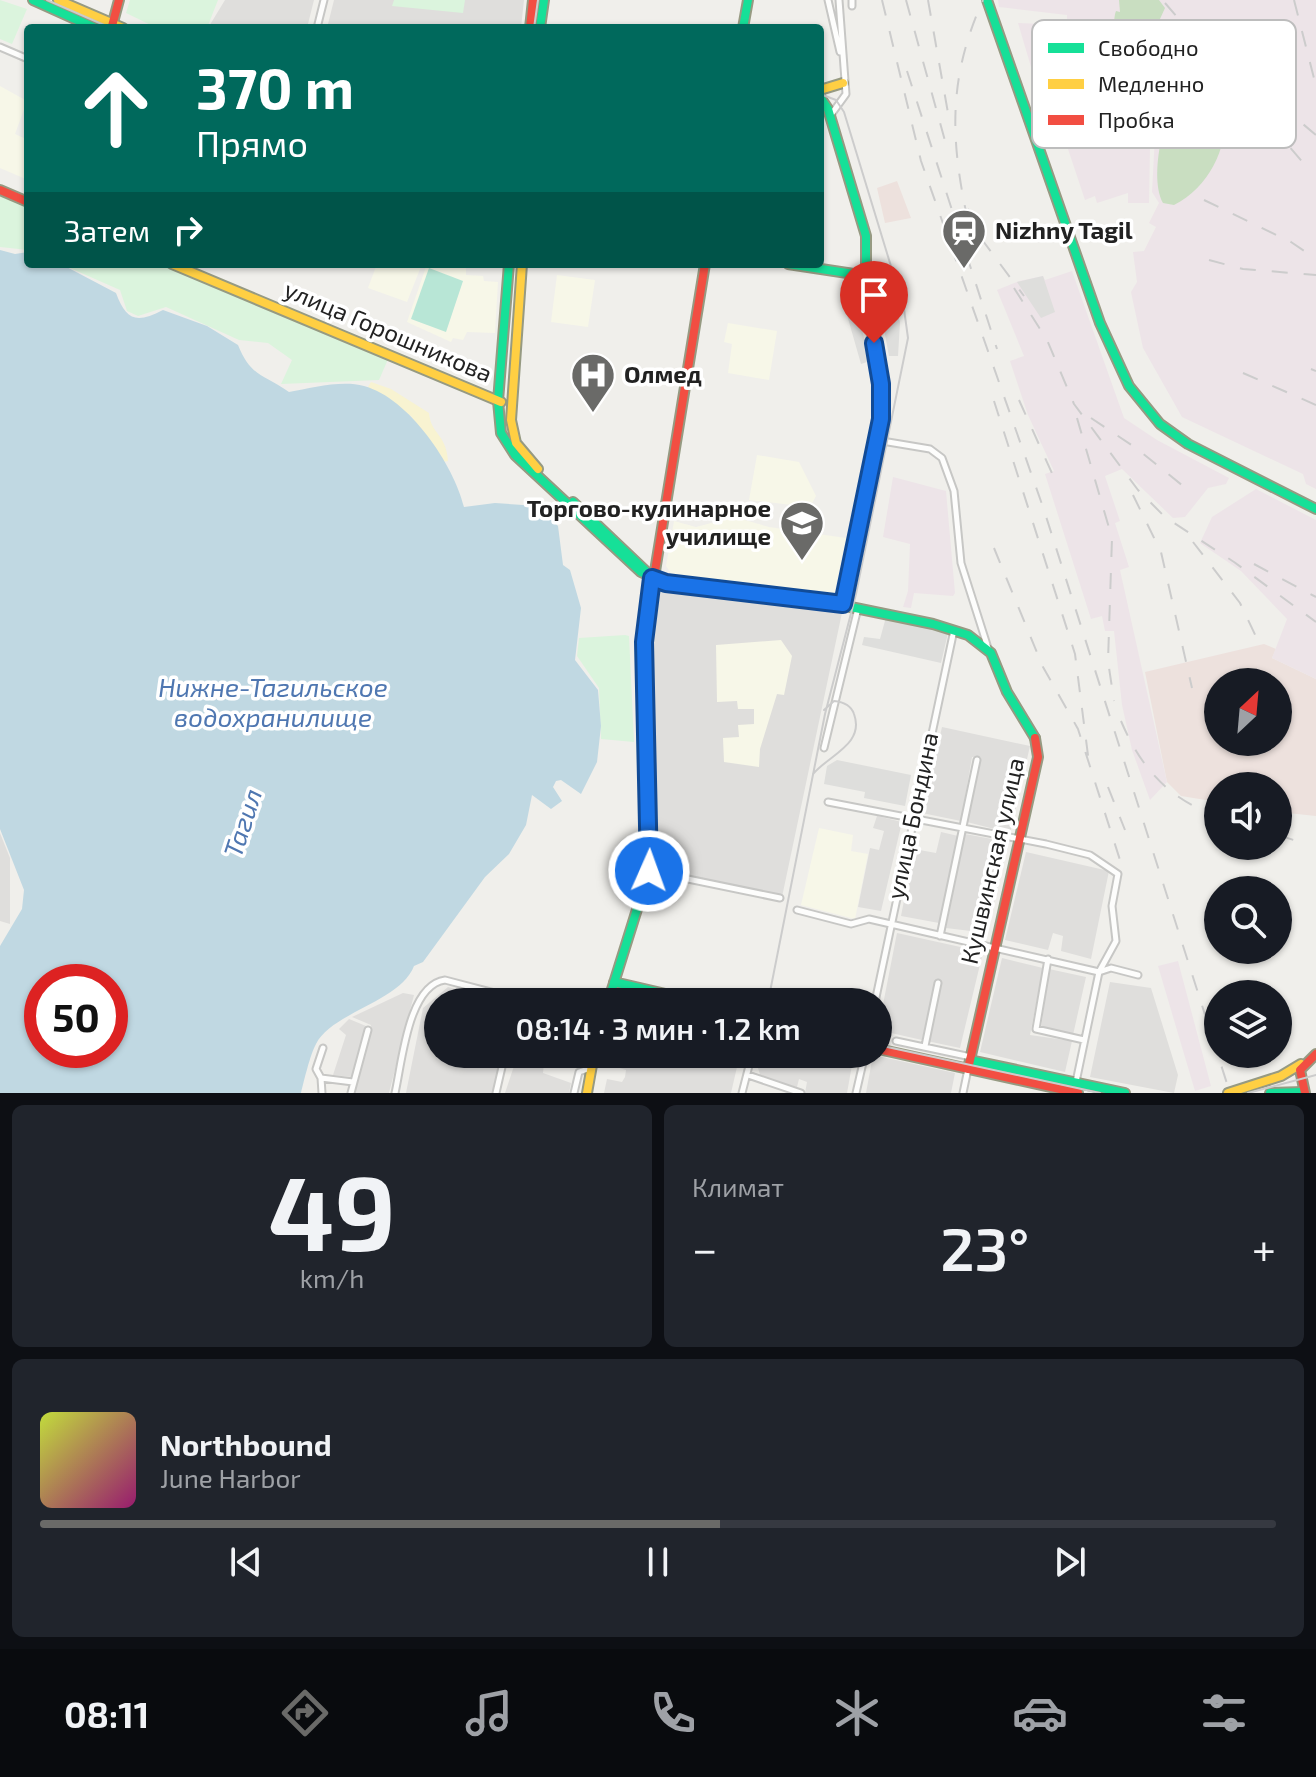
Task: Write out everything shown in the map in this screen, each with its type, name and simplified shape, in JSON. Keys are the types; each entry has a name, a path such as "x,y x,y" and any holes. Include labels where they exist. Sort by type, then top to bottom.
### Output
{"main road":[{"path":"33,0 86,24"},
{"path":"58,0 108,24"},
{"path":"113,24 119,0"},
{"path":"530,24 533,0"},
{"path":"541,24 544,0"},
{"path":"744,24 748,0"},
{"path":"987,0 1032,130"},
{"path":"824,89 843,83"},
{"path":"824,105 866,236 866,296 881,384 876,440 843,604"},
{"path":"1038,148 1095,311 1122,377 1160,424 1188,444 1316,509"},
{"path":"0,190 24,200"},
{"name":"улица Горошникова","path":"182,268 498,401 511,412"},
{"path":"509,268 498,401 500,429 506,444 641,572 666,583 858,607 954,630 988,648"},
{"path":"522,268 511,412 516,443 532,463 644,566 652,578"},
{"path":"612,988 649,871 645,631 704,268"},
{"path":"814,268 867,276"},
{"name":"Кушвинская улица","path":"970,1062 1038,748 1033,731 1002,684 988,648"},
{"path":"614,982 640,988"},
{"path":"892,1051 970,1062 1125,1093"},
{"path":"1270,1093 1304,1092 1298,1078 1311,1056"},
{"path":"1228,1093 1281,1076 1311,1056"},
{"path":"970,1062 1075,1093"},
{"path":"587,1093 591,1068"}],"street":[{"path":"318,24 324,0"},
{"path":"828,0 846,76 843,83 845,97 830,116"},
{"path":"839,0 841,57"},
{"path":"0,47 24,57"},
{"path":"876,440 930,449 939,455 950,473 961,563 988,648"},
{"path":"824,748 858,607"},
{"path":"966,634 973,631 979,620"},
{"name":"улица Бондина","path":"878,988 954,630"},
{"path":"940,936 977,760"},
{"path":"828,802 1019,841 1037,842 1096,857 1119,876 1112,906 1116,941 1099,972 1076,1082"},
{"path":"649,871 780,898"},
{"path":"797,910 851,924 867,919 1099,972 1111,968 1138,975"},
{"path":"1048,959 1036,1029 1084,1040"},
{"path":"431,988 445,980 476,988"},
{"path":"925,1046 938,983"},
{"path":"395,1093 415,1006 424,996"},
{"path":"351,1093 368,1030"},
{"path":"896,1041 925,1046 970,1062"},
{"path":"322,1093 321,1078 316,1069 323,1048"},
{"name":"Кушвинская улица","path":"963,1093 970,1062"},
{"path":"496,1093 502,1068"},
{"path":"574,1093 579,1072 591,1068"},
{"path":"742,1093 749,1068"},
{"path":"856,1093 862,1068"},
{"path":"748,1075 801,1093"},
{"path":"321,1078 353,1082"}],"shaded area":[{"path":"225,0 314,0 308,24 210,24"},
{"path":"334,0 524,0 521,24 328,24"},
{"path":"998,0 1316,0 1316,489 1306,484 1303,474 1182,417 1143,348 1131,292 1137,282 1133,252 1144,251 1156,227 1149,223 1159,203 1152,192 1154,148 1296,148 1296,20 1067,20 1067,15 999,7"},
{"path":"1018,23 1032,24 1032,70"},
{"path":"0,86 24,99 24,109 15,134 24,138 24,178 0,168"},
{"path":"1068,148 1150,148 1149,203 1128,203 1128,193 1097,203 1095,196 1085,200"},
{"path":"897,181 911,218 885,223 877,188"},
{"path":"376,268 420,268 407,302 368,288"},
{"path":"426,268 466,268 466,275 483,276 484,281 498,282 495,333 467,332 463,340 453,338 451,342 407,322"},
{"path":"1072,271 1124,418 1157,440 1229,478 1226,484 1208,488 1185,517 1173,518 1122,469 1105,476 1120,521 1115,523 1129,567 1120,570 1167,782 1150,800 1132,750 1122,705 1114,631 1105,631 1102,616 1091,619 1045,474 1054,471 1028,415 1010,361 1024,356 997,290 1019,281 1043,276 1045,280"},
{"path":"557,275 595,280 588,327 551,322"},
{"path":"1043,276 1055,312 1041,318 1017,282"},
{"path":"852,291 870,361 861,364 841,294"},
{"path":"876,295 892,298 900,322 898,356 889,356 884,329 877,320"},
{"path":"728,323 777,331 769,380 728,373 732,344 724,342"},
{"path":"757,455 799,462 816,496 810,507 749,500"},
{"path":"893,477 946,491 953,596 914,593 911,608 903,607 908,591 910,544 883,537"},
{"path":"1256,489 1316,520 1316,679 1272,658 1287,619 1241,571 1200,543 1212,517"},
{"path":"734,517 769,527 846,538 834,595 672,575 666,566 674,521 696,527"},
{"path":"661,589 843,608 782,897 653,870 647,653 656,597"},
{"path":"886,617 948,633 941,663 862,645 864,637 880,639"},
{"path":"781,640 792,656 784,695 777,694 760,749 759,767 724,762 723,738 739,737 738,725 754,724 754,709 738,709 737,701 717,702 716,645"},
{"path":"1264,644 1276,649 1272,658 1316,679 1316,816 1292,813 1292,772 1204,772 1204,800 1181,796 1167,782 1145,672"},
{"path":"942,727 1030,746 1010,833 967,822 981,757 972,757 961,821 922,813"},
{"path":"837,760 911,775 905,806 864,798 865,792 824,784 827,766"},
{"path":"877,816 902,822 881,911 858,907 870,848 879,850 884,831 873,828"},
{"path":"819,828 853,835 851,851 868,854 855,919 801,905"},
{"path":"941,832 958,836 939,923 901,916 914,849 936,853"},
{"path":"0,833 10,858 10,924 0,921"},
{"path":"965,834 1003,841 1002,845 1007,847 987,933 946,928"},
{"path":"1026,852 1109,871 1091,959 1061,951 1063,936 1053,933 1048,950 1005,940"},
{"path":"897,933 983,952 960,1048 927,1041 940,982 935,981 922,1040 892,1033 892,988 886,988"},
{"path":"1002,958 1043,968 1030,1035 1072,1041 1065,1072 980,1052"},
{"path":"1178,961 1211,1086 1195,1091 1158,966"},
{"path":"1049,969 1086,977 1073,1035 1041,1029"},
{"path":"1110,982 1151,988 1178,1075 1174,1093 1090,1077"},
{"path":"403,993 414,995 389,1093 354,1093 371,1025 352,1017"},
{"path":"423,1008 424,1068 498,1068 493,1093 406,1093"},
{"path":"349,1019 366,1026 352,1077 333,1075 346,1035 339,1029"},
{"path":"892,1059 955,1073 951,1093 866,1093 871,1068 892,1068"},
{"path":"513,1068 544,1068 543,1073 571,1083 569,1093 505,1093"},
{"path":"620,1068 737,1068 731,1093 604,1093 607,1079 622,1082 626,1070"},
{"path":"758,1068 851,1068 847,1093 805,1093 807,1082 799,1079 797,1087 761,1078"}],"green space":[{"path":"0,0 27,9 12,44 0,39"},
{"path":"130,0 218,0 209,24 149,24 126,13"},
{"path":"394,0 465,0 463,13 392,6"},
{"path":"1119,0 1159,0 1165,8 1160,20 1115,20 1116,11 1120,12"},
{"path":"1160,148 1220,148 1206,178 1174,205 1163,203 1159,190"},
{"path":"0,194 24,203 24,250 0,247"},
{"path":"70,268 178,268 389,357 379,380 281,384 292,360 268,343 239,340 166,307 138,316 127,311 120,290"},
{"path":"429,268 463,281 446,332 411,319"},
{"path":"629,636 634,742 601,739 599,688 577,656 579,638"}],"sand":[{"path":"371,382 391,389 429,413 448,461 443,462 411,416 368,387"}],"water":[{"name":"Нижне-Тагильское водохранилище","path":"0,250 24,253 24,268 69,268 116,293 124,309 133,317 146,317 163,310 207,326 238,345 248,363 259,374 289,392 346,384 364,386 381,393 413,418 427,435 450,472 464,507 495,503 538,506 558,526 563,565 570,570 581,608 575,660 598,690 601,726 597,762 581,794 561,780 556,781 553,787 562,801 551,809 532,795 526,825 509,854 485,877 423,962 414,966 395,989 324,1033 314,1049 301,1093 0,1093 0,946 22,909 24,890 0,829"}],"tram line":[{"path":"47,0 102,24"},
{"path":"535,24 538,0"},
{"path":"771,988 825,714 856,594 908,338 904,309 844,112 836,100 824,96"},
{"path":"813,774 844,748 856,724 853,711 844,703 834,701 824,710"},
{"path":"892,1048 1100,1093"},
{"path":"1248,1093 1316,1075"}],"railway":[{"path":"882,0 921,161 1043,507 1230,1093"},
{"path":"906,0 947,148"},
{"path":"928,0 948,113"},
{"path":"968,221 958,163 956,109 963,56 983,0"},
{"path":"1294,0 1316,86"},
{"path":"1165,3 1180,20"},
{"path":"907,71 997,349"},
{"path":"1296,118 1316,135"},
{"path":"1290,148 1306,166"},
{"path":"1204,200 1291,242 1316,259"},
{"path":"968,209 983,241 1024,296"},
{"path":"1209,260 1243,269 1316,275"},
{"path":"1014,288 1047,340 1074,404 1138,490 1165,517 1234,562 1316,622"},
{"path":"1311,369 1316,371"},
{"path":"1243,373 1316,405"},
{"path":"1019,400 1055,480"},
{"path":"994,401 1075,654 1089,763"},
{"path":"1077,418 1112,538 1108,661 1114,701"},
{"path":"1091,418 1136,448 1188,490"},
{"path":"1133,495 1161,552 1192,688"},
{"path":"1193,542 1240,603 1260,645"},
{"path":"994,548 1043,667 1078,729 1120,860"},
{"path":"1254,564 1316,597"},
{"path":"1121,721 1138,753 1159,780 1185,801 1204,810"},
{"path":"1108,787 1125,830"},
{"path":"1292,840 1306,844"}],"traffic: fast":[{"path":"33,0 86,24"},
{"path":"541,24 544,0"},
{"path":"744,24 748,0"},
{"path":"987,0 1032,129"},
{"path":"824,103 866,236 866,296 881,384 881,419 843,604"},
{"path":"1039,148 1100,323 1129,386 1160,424 1188,444 1316,509"},
{"path":"509,268 498,401 501,433 515,455 641,572 666,583 836,604 933,624 968,635 991,653 1007,692 1035,738"},
{"path":"814,268 867,276"},
{"path":"573,502 651,576"},
{"path":"612,988 649,871 645,631 650,602"},
{"path":"614,982 640,988"},
{"path":"970,1060 1125,1093"},
{"path":"1270,1093 1303,1092"}],"traffic: slow":[{"path":"58,0 114,24"},
{"path":"824,89 843,83"},
{"path":"182,268 501,402"},
{"path":"522,268 511,420 516,443 538,469"},
{"path":"1228,1093 1281,1076 1301,1064"},
{"path":"587,1093 591,1068"}],"traffic: jam":[{"path":"113,24 119,0"},
{"path":"530,24 533,0"},
{"path":"0,190 24,200"},
{"path":"650,602 704,268"},
{"path":"968,1069 1038,757 1035,738"},
{"path":"892,1052 1078,1093"},
{"path":"1305,1093 1300,1070 1316,1054"}],"place":[{"name":"Nizhny Tagil","path":"964,270"},
{"name":"Олмед","path":"593,414"},
{"name":"Торгово-кулинарное училище","path":"802,562"}],"route":[{"path":"649,871 651,844 644,642 652,578 666,583 843,604 881,419 881,384 874,343"}],"water label":[{"name":"Тагил","path":"243,823"}]}
